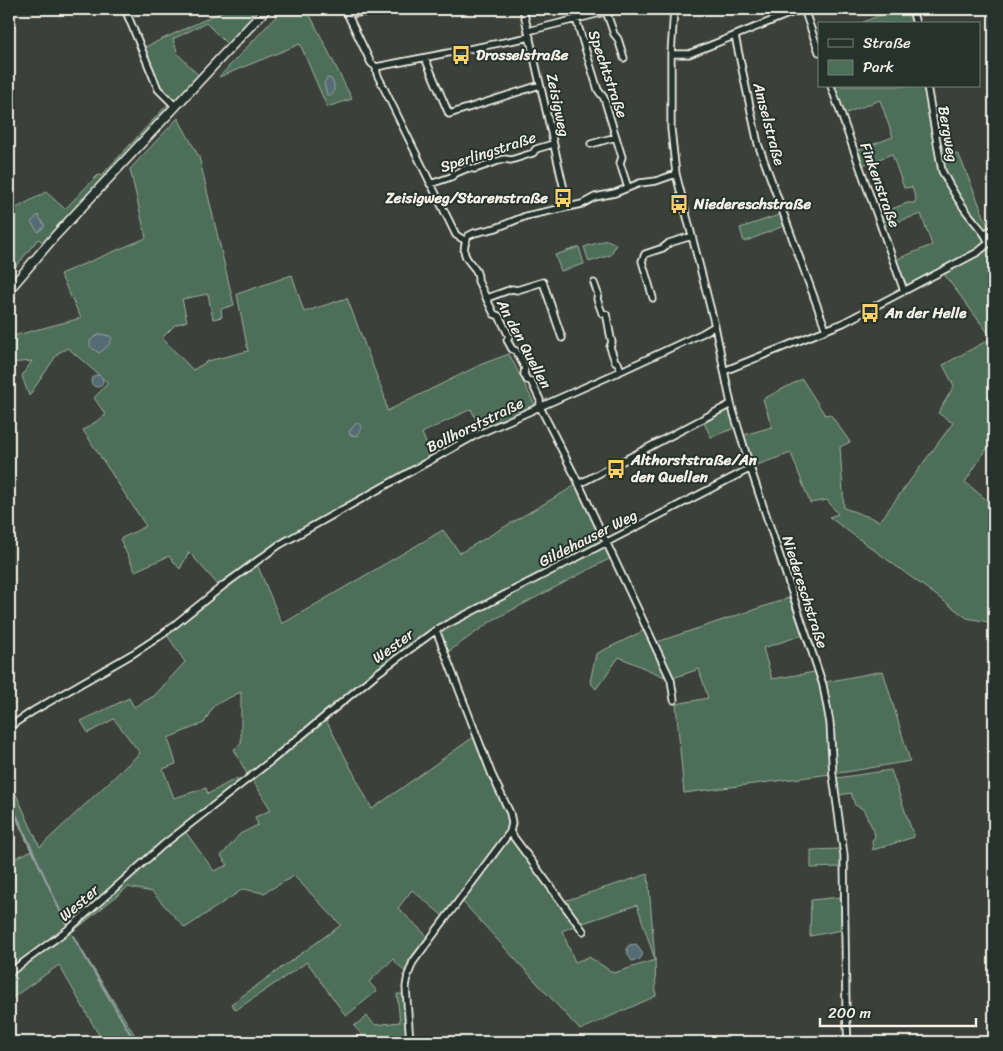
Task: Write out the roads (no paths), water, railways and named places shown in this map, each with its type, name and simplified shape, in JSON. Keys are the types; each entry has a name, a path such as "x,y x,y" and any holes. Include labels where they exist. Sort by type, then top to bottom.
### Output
{"main road":[{"path":"9,290 55,236 266,9"}],"street":[{"path":"125,9 158,89 176,107"},
{"path":"396,9 346,11 371,63 376,67 377,74 456,235 466,241 468,236 474,233 496,228 526,216 582,204 595,197 615,193 640,183 676,174"},
{"name":"Zeisigweg","path":"523,9 568,207"},
{"path":"376,67 425,58 529,34 576,19 617,9"},
{"name":"Niedereschstraße","path":"674,9 671,54 671,129 676,174 715,326 731,404 823,685 830,723 833,776 844,855 848,1042"},
{"path":"671,54 689,54 802,9 818,49"},
{"path":"912,9 915,22"},
{"path":"606,11 624,58"},
{"name":"Spechtstraße","path":"576,19 598,90 604,98 622,157 620,163 628,188"},
{"name":"Amselstraße","path":"734,36 758,144 826,330"},
{"path":"425,58 449,114 540,85"},
{"name":"Finkenstraße","path":"832,88 904,291"},
{"name":"Bergweg","path":"927,88 942,171 947,182 973,220 985,233"},
{"name":"Spechtstraße","path":"591,144 616,137"},
{"name":"Sperlingstraße","path":"430,184 451,177 468,168 475,169 504,159 511,160 553,144"},
{"path":"724,371 843,323 904,291 978,252 989,243 985,233 994,229"},
{"path":"653,298 642,261 645,254 664,248 669,243 692,236"},
{"name":"An den Quellen","path":"466,241 465,256 477,273 478,280 494,314 499,316 509,336 507,340 512,350 516,351 525,368 524,374 527,380 531,382 540,400 540,407 579,484 671,680 674,700"},
{"path":"487,298 512,289 517,290 543,282 562,338"},
{"path":"594,283 602,313 606,314 612,342 610,347 621,371"},
{"name":"Bollhorststraße","path":"9,727 163,634 278,545 474,436 621,371 704,333 715,326"},
{"path":"579,484 731,404"},
{"name":"Gildehauser Weg","path":"436,630 751,468"},
{"name":"Wester","path":"9,973 70,928 163,845 272,760 376,674 436,630 492,775 510,813 512,823 510,832"},
{"path":"410,1042 406,987 412,962 510,832 583,931"}],"water":[{"path":"327,78 331,79 334,84 334,92 331,95 327,95 324,83"},
{"path":"38,215 45,226 38,232 31,222"},
{"path":"101,334 112,338 107,347 99,353 91,347 90,341"},
{"path":"95,375 99,375 103,381 99,387 95,387 91,383 91,379"},
{"path":"356,423 362,427 361,431 358,436 350,435 349,432"},
{"path":"636,944 643,954 640,959 632,961 628,955 627,948 629,945"}],"waterway":[{"path":"9,799 68,928"},
{"path":"73,936 135,1042"}],"place":[{"name":"Drosselstraße","path":"461,55"},
{"name":"Zeisigweg/Starenstraße","path":"563,198"},
{"name":"Niedereschstraße","path":"679,204"},
{"name":"An der Helle","path":"870,313"},
{"name":"Althorststraße/An den Quellen","path":"616,469"}]}
